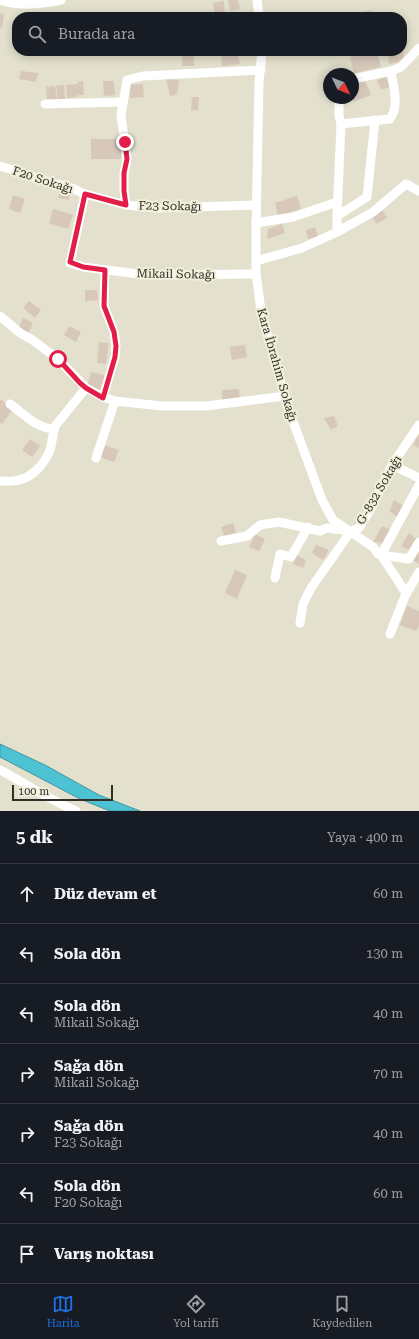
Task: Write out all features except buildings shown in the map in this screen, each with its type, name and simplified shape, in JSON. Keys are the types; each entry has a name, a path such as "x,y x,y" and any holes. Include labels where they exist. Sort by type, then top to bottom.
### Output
{"street":[{"path":"0,0 24,5 45,4 61,0"},
{"path":"257,0 258,12"},
{"path":"359,78 401,67 419,48"},
{"name":"Kara İbrahim Sokağı","path":"262,56 256,205 256,274 261,311 284,396 322,500 333,520 374,547 378,554 381,555 406,594"},
{"path":"126,205 124,173 127,159 121,115 127,80 143,76 261,70"},
{"path":"341,124 390,118 393,114 396,100 390,71"},
{"path":"45,104 123,102"},
{"path":"337,232 341,124 339,104"},
{"path":"337,216 367,197 375,120"},
{"name":"F20 Sokağı","path":"0,166 72,188 85,194"},
{"path":"256,261 302,248 337,232 373,212 406,184 419,191"},
{"name":"F23 Sokağı","path":"85,194 126,205 156,208 256,205"},
{"name":"Mikail Sokağı","path":"85,194 70,262 83,267 147,275 256,274"},
{"path":"256,223 293,217 337,202"},
{"path":"103,398 115,357 116,346 114,332 104,306 105,270"},
{"path":"0,316 20,333 31,339 58,359 86,388 103,398 115,401 162,406 206,406 284,396"},
{"path":"0,481 18,480 39,468 48,454 54,429 86,388"},
{"path":"96,458 115,401"},
{"path":"10,404 38,425 44,428 54,429"},
{"name":"G-832 Sokağı","path":"351,531 358,528 366,517 392,465 418,427"},
{"path":"392,465 419,478"},
{"path":"419,485 381,555 409,559 419,542"},
{"path":"221,540 247,536 260,525 279,522 308,527 320,531 327,528 351,531 311,588 303,604 300,623"},
{"path":"275,578 280,554 291,557 308,527"},
{"path":"390,634 406,594 419,572"},
{"path":"0,770 29,785 58,803 76,811"}],"water":[{"path":"0,744 45,765 99,795 140,811 110,811 80,799 0,757"}],"route":[{"path":"58,359 80,383 103,398 116,352 114,332 104,306 105,270 83,267 70,262 85,194 126,205 124,191 124,173 127,159 125,142"}]}
